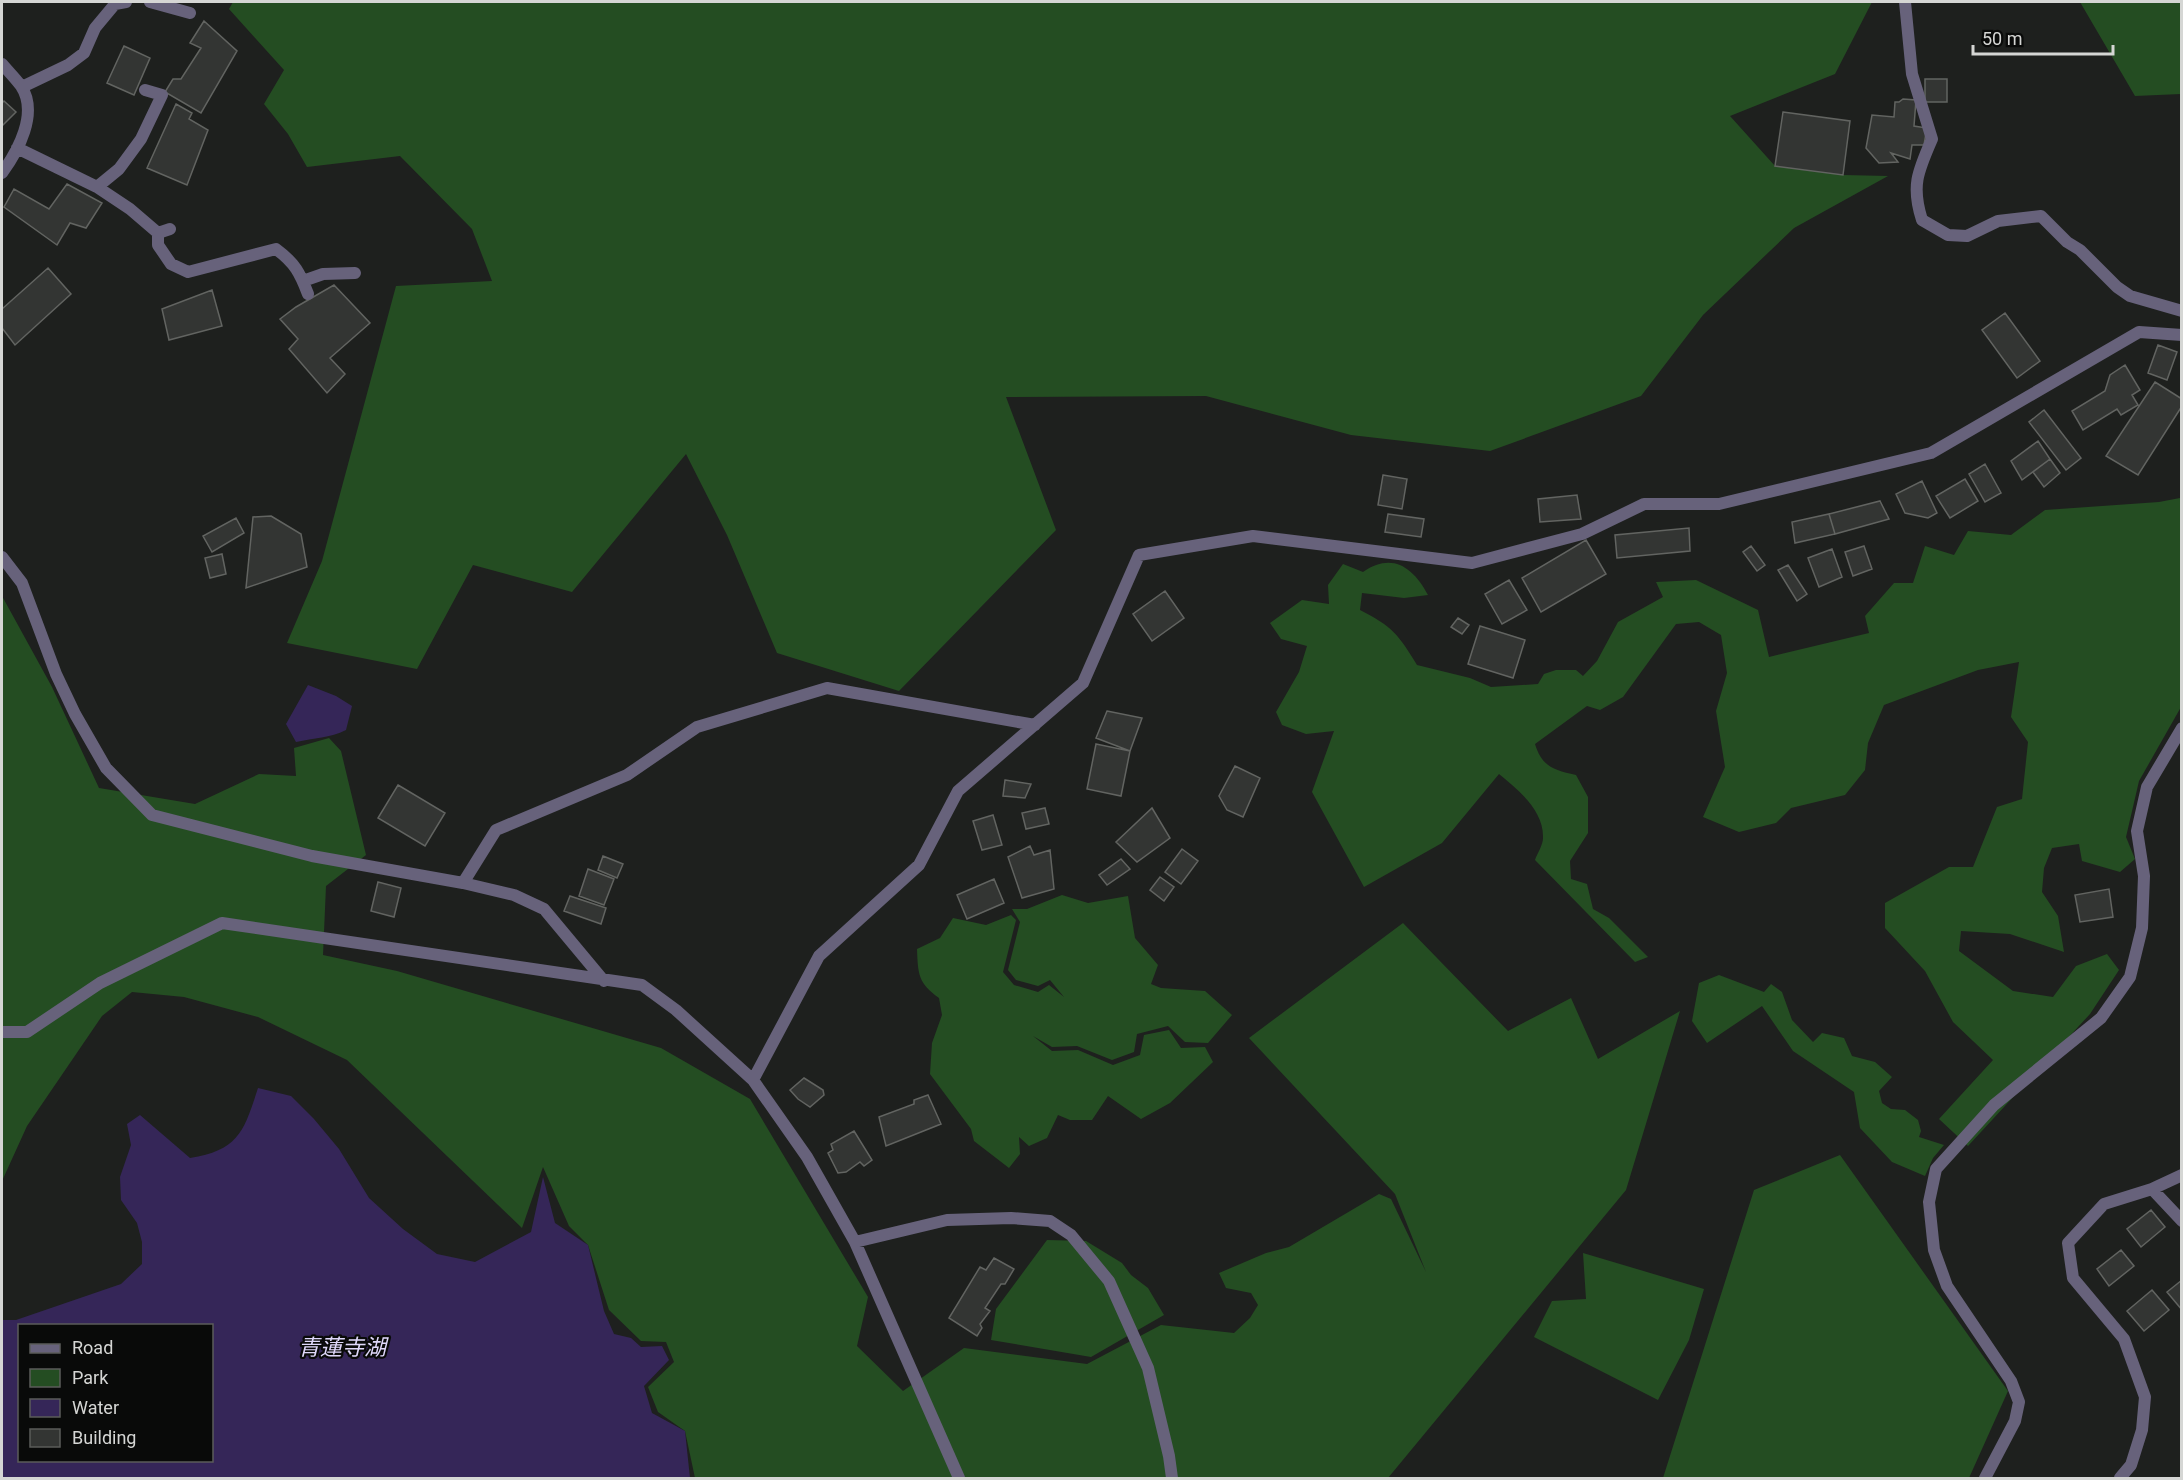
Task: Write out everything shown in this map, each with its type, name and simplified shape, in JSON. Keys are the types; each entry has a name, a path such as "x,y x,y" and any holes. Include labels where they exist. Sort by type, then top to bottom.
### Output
{"street":[{"path":"22,87 68,65 84,52 95,28 115,4 126,2"},
{"path":"150,2 190,13"},
{"path":"1905,2 1912,74 1932,139 1920,167 1915,198 1922,220 1948,235 1966,236 1998,221 2041,216 2117,287 2130,296 2181,312"},
{"path":"2,64 22,87 27,108 23,136 2,173"},
{"path":"97,187 119,169 141,139 162,95 145,90"},
{"path":"17,148 97,187 164,231 158,245 171,264 188,272 276,249 299,271 308,294"},
{"path":"303,281 323,274 355,273"},
{"path":"753,1080 819,957 919,865 958,791 1083,683 1139,555 1253,536 1472,563 1582,534 1644,504 1719,504 1931,453 2139,332 2181,335"},
{"path":"2,557 22,583 56,674 75,714 106,768 152,815 312,856 463,883 514,895 544,909 604,981"},
{"path":"463,883 496,830 627,776 697,727 827,688 1035,725"},
{"path":"1985,1479 2014,1421 2019,1402 2012,1381 1947,1286 1934,1250 1929,1202 1936,1168 1994,1106 2101,1018 2130,977 2142,928 2144,876 2137,831 2147,787 2181,728"},
{"path":"2,1032 27,1032 100,983 222,923 642,985 676,1010 753,1080 807,1157 855,1242 959,1479"},
{"path":"2120,1479 2131,1465 2142,1430 2145,1397 2124,1339 2073,1278 2068,1244 2104,1204 2152,1189 2181,1175"},
{"path":"2152,1189 2181,1221"},
{"path":"855,1242 947,1220 1011,1218 1050,1221 1071,1235 1108,1281 1148,1368 1169,1456 1172,1479"}],"green space":[{"path":"233,2 1872,2 1835,74 1730,116 1775,166 1843,175 1888,176 1794,228 1703,315 1641,396 1490,451 1351,435 1206,396 1006,397 1056,530 899,691 777,653 727,535 686,454 572,592 473,565 417,669 287,643 322,561 396,286 492,281 472,229 400,156 307,167 288,134 264,104 284,70 229,9"},
{"path":"2080,2 2181,2 2181,94 2135,96"},
{"path":"2180,498 2181,707 2139,781 2126,837 2135,859 2120,872 2082,861 2079,844 2052,848 2044,868 2042,892 2058,916 2064,952 2010,934 1961,931 1959,951 2013,991 2053,997 2076,966 2107,954 2119,970 2090,1014 1968,1146 1939,1119 1993,1060 1953,1022 1925,971 1885,928 1885,903 1949,867 1973,867 1997,807 2022,799 2028,742 2011,717 2019,662 1978,670 1884,705 1868,743 1865,770 1845,795 1791,808 1776,823 1739,832 1703,817 1725,767 1716,711 1727,673 1721,635 1699,622 1676,624 1623,697 1600,710 1587,706 1535,744 1545,763 1576,775 1588,797 1588,833 1570,861 1571,879 1587,884 1593,909 1609,918 1648,957 1635,962 1535,860 1543,841 1539,818 1528,801 1499,774 1442,843 1364,887 1312,792 1334,731 1306,734 1282,725 1276,712 1299,672 1307,646 1281,639 1270,623 1302,600 1329,604 1328,585 1343,564 1363,572 1383,563 1401,565 1422,585 1428,595 1404,598 1362,593 1360,610 1394,632 1417,665 1470,678 1491,687 1538,684 1544,674 1556,670 1576,670 1583,676 1597,661 1618,622 1663,597 1656,582 1696,580 1758,610 1769,657 1869,633 1865,616 1894,583 1913,583 1925,546 1954,555 1968,531 2011,535 2045,510 2159,502"},
{"path":"2,596 52,687 99,788 195,804 259,774 296,776 294,748 329,738 341,751 366,855 326,886 323,955 397,971 661,1048 750,1099 868,1297 857,1346 903,1391 964,1348 1087,1364 1161,1325 1234,1333 1250,1318 1258,1305 1251,1293 1226,1288 1219,1273 1266,1253 1289,1247 1379,1194 1391,1199 1426,1272 1395,1194 1249,1038 1403,923 1508,1031 1571,998 1598,1059 1680,1011 1626,1190 1388,1478 695,1478 685,1431 658,1412 648,1387 674,1362 666,1342 641,1341 609,1310 588,1245 569,1226 543,1167 522,1228 347,1060 258,1017 184,997 132,992 102,1016 27,1126 2,1181"},
{"path":"1062,895 1088,903 1128,896 1135,938 1158,965 1151,984 1161,988 1205,991 1232,1015 1208,1043 1185,1042 1168,1026 1137,1034 1134,1052 1112,1060 1077,1046 1052,1047 1033,1036 1052,1051 1078,1050 1113,1065 1140,1055 1144,1035 1169,1030 1181,1048 1205,1047 1213,1062 1170,1103 1141,1119 1108,1096 1092,1120 1070,1120 1058,1115 1047,1138 1029,1146 1019,1137 1020,1154 1009,1168 974,1141 971,1129 930,1074 932,1043 942,1015 939,998 927,988 920,977 917,949 940,938 953,918 986,925 1011,915 1016,920 1003,972 1014,985 1038,992 1049,985 1064,997 1050,980 1038,986 1016,980 1008,970 1020,922 1012,909 1027,909"},
{"path":"1719,975 1764,992 1771,984 1782,992 1792,1020 1813,1042 1822,1033 1844,1038 1852,1056 1875,1062 1892,1077 1879,1091 1882,1103 1891,1109 1905,1110 1918,1120 1921,1131 1919,1137 1944,1145 1933,1158 1925,1176 1892,1162 1860,1128 1854,1092 1793,1051 1762,1006 1707,1043 1692,1021 1699,983"},
{"path":"1840,1155 2008,1391 1969,1478 1663,1478 1754,1190"},
{"path":"1047,1240 1086,1241 1122,1263 1131,1275 1148,1288 1164,1315 1091,1357 991,1340 996,1309"},
{"path":"1583,1253 1704,1289 1689,1340 1658,1400 1534,1337 1552,1301 1586,1299"}],"water":[{"path":"308,685 336,696 352,706 346,730 296,742 286,724"},
{"name":"青蓮寺湖","path":"258,1088 291,1096 339,1149 369,1198 403,1229 437,1254 475,1262 531,1232 543,1177 555,1223 588,1245 604,1311 614,1334 631,1338 641,1347 662,1346 669,1360 644,1386 652,1413 685,1431 690,1478 2,1478 2,1320 16,1320 121,1284 142,1264 142,1242 137,1223 121,1200 120,1177 131,1145 127,1124 140,1115 190,1158 219,1150 229,1144 237,1136 248,1116"}],"building":[{"path":"204,21 237,51 201,113 165,92 173,79 181,79 201,48 190,43"},
{"path":"124,46 150,58 134,95 107,83"},
{"path":"1925,79 1947,79 1947,102 1925,102"},
{"path":"1903,99 1916,100 1914,126 1927,128 1924,145 1912,145 1910,159 1891,153 1898,162 1879,163 1866,148 1872,115 1894,117 1895,102"},
{"path":"4,101 16,112 2,126 2,103"},
{"path":"176,104 192,113 189,119 208,130 187,185 147,168"},
{"path":"1783,112 1850,121 1843,175 1775,166"},
{"path":"67,184 102,203 86,228 70,223 57,245 4,207 14,189 49,209"},
{"path":"48,268 71,294 15,345 2,328 2,309"},
{"path":"334,285 370,323 330,358 345,374 327,393 289,349 298,339 280,319"},
{"path":"212,290 222,326 169,340 162,309"},
{"path":"2005,313 2040,361 2017,378 1982,330"},
{"path":"2158,345 2177,352 2167,380 2148,373"},
{"path":"2125,365 2140,390 2132,395 2138,405 2121,415 2117,409 2083,430 2072,411 2105,391 2110,375"},
{"path":"2155,382 2182,399 2182,406 2138,475 2106,456"},
{"path":"2044,410 2081,458 2066,470 2029,422"},
{"path":"2038,441 2050,459 2022,480 2011,461"},
{"path":"2050,459 2060,473 2044,487 2033,472"},
{"path":"1985,464 2001,493 1985,502 1969,474"},
{"path":"1383,475 1407,479 1402,509 1378,505"},
{"path":"1965,479 1978,501 1950,518 1936,496"},
{"path":"1922,481 1937,513 1928,518 1905,513 1896,494"},
{"path":"1577,495 1581,519 1540,522 1538,499"},
{"path":"1880,501 1889,519 1835,534 1829,514"},
{"path":"1388,514 1424,519 1421,537 1385,532"},
{"path":"1829,514 1835,534 1795,543 1792,522"},
{"path":"271,516 301,534 307,567 246,588 253,517"},
{"path":"236,518 244,533 212,552 203,536"},
{"path":"1689,528 1690,551 1617,558 1615,535"},
{"path":"1586,540 1606,574 1541,612 1522,578"},
{"path":"1751,546 1765,565 1757,571 1743,552"},
{"path":"1864,546 1872,569 1853,576 1845,552"},
{"path":"1832,549 1842,577 1819,587 1808,558"},
{"path":"222,554 226,574 210,578 205,558"},
{"path":"1788,565 1807,594 1797,601 1778,570"},
{"path":"1509,580 1527,610 1502,624 1485,594"},
{"path":"1165,591 1184,618 1152,641 1133,614"},
{"path":"1458,618 1469,625 1462,634 1451,627"},
{"path":"1480,626 1525,640 1513,678 1468,664"},
{"path":"1107,711 1142,718 1130,751 1096,738"},
{"path":"1096,744 1130,751 1121,796 1087,789"},
{"path":"1235,766 1260,778 1243,817 1227,810 1219,796"},
{"path":"1005,780 1031,784 1025,798 1003,796"},
{"path":"398,785 445,813 425,846 378,818"},
{"path":"1045,808 1049,824 1026,829 1022,813"},
{"path":"1152,808 1170,838 1137,862 1116,842"},
{"path":"993,815 1002,845 982,850 973,821"},
{"path":"1030,846 1034,855 1050,850 1054,889 1022,898 1008,857"},
{"path":"1182,849 1198,861 1181,884 1165,872"},
{"path":"603,856 623,864 617,878 598,870"},
{"path":"1121,859 1130,869 1107,885 1099,875"},
{"path":"588,869 614,879 604,905 579,896"},
{"path":"1160,877 1174,887 1164,901 1150,890"},
{"path":"994,879 1004,903 967,919 957,895"},
{"path":"378,882 401,888 394,917 371,911"},
{"path":"2109,889 2113,917 2080,922 2075,895"},
{"path":"570,896 606,908 601,924 564,911"},
{"path":"804,1078 823,1090 824,1095 810,1107 790,1090"},
{"path":"928,1095 941,1124 886,1146 879,1117 914,1104 914,1100"},
{"path":"854,1131 872,1160 864,1166 860,1162 846,1172 838,1173 828,1153 833,1150 831,1144"},
{"path":"2151,1210 2165,1227 2141,1247 2127,1229"},
{"path":"2121,1250 2134,1266 2109,1286 2097,1269"},
{"path":"994,1258 1014,1269 985,1308 990,1311 980,1324 982,1328 977,1336 949,1318 980,1267 986,1270"},
{"path":"2182,1280 2182,1310 2167,1292"},
{"path":"2152,1290 2169,1310 2144,1331 2127,1311"}]}
